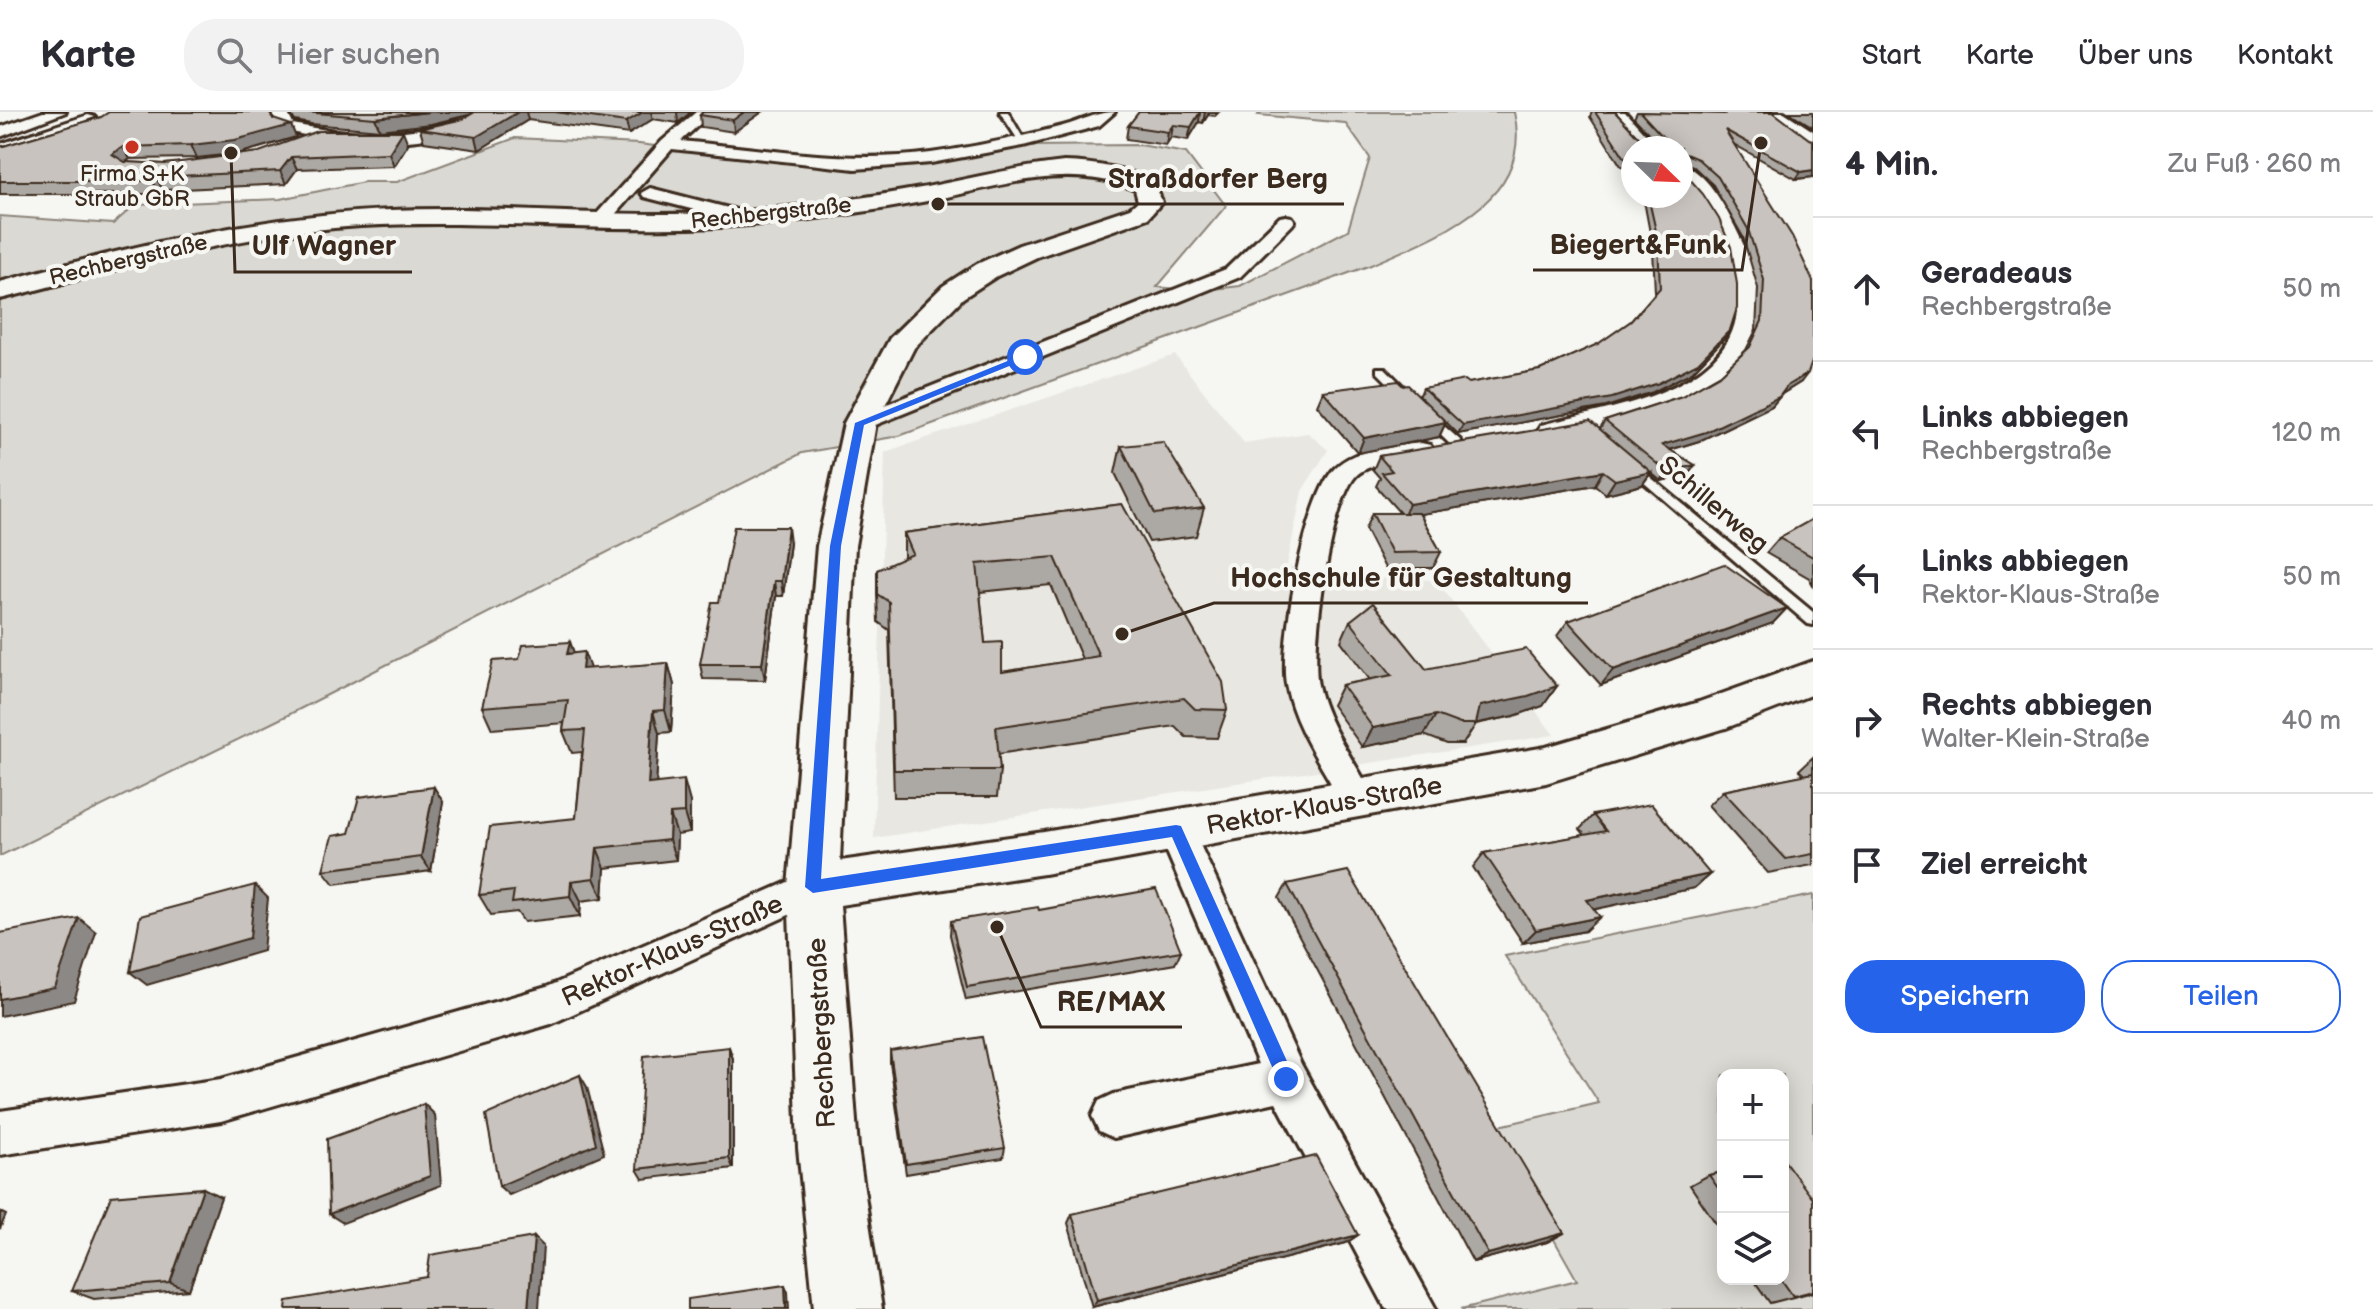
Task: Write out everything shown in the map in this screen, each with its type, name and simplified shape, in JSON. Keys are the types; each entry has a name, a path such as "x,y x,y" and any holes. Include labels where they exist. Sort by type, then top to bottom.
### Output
{"main road":[{"name":"Rechbergstraße","path":"0,291 147,251 323,222 480,218 611,223 742,217 898,199 1050,170 1098,170 1119,174 1146,186 1150,193 1147,208 1139,213 1028,251 987,270 953,292 901,344 860,423 836,546 813,887 828,1148 848,1309"},
{"name":"Rektor-Klaus-Straße","path":"813,887 1176,831 1546,765 1710,716 1813,677"}],"street":[{"path":"0,132 58,112"},
{"path":"279,112 287,127 319,136 349,138 424,132 466,122 485,112"},
{"path":"611,223 668,144 705,112"},
{"path":"668,144 855,164 931,158 1023,141 1094,123 1107,112"},
{"path":"1617,112 1639,136"},
{"path":"1771,112 1813,140"},
{"path":"296,146 319,136"},
{"path":"611,223 639,214 650,193 648,169"},
{"path":"1528,433 1590,430 1698,383 1719,366 1737,344 1747,324 1748,300 1734,246 1716,209 1693,178"},
{"path":"650,193 742,217"},
{"path":"860,423 1233,273 1286,221"},
{"path":"1358,800 1312,714 1301,683 1300,652 1327,502 1334,480 1349,466 1471,442"},
{"path":"1176,831 1286,1079 1412,1309"},
{"name":"Rektor-Klaus-Straße","path":"0,1133 221,1100 551,1005 813,887"},
{"path":"1114,1116 1286,1079"}],"lane":[{"path":"1004,112 1023,141"},
{"path":"0,147 91,117"},
{"path":"1381,370 1471,442"},
{"name":"Schillerweg","path":"1620,456 1813,620"}],"shaded area":[{"path":"1260,112 1514,112 1517,143 1510,170 1495,192 1475,211 1424,242 1371,265 899,436 802,453 286,716 0,856 0,216 113,224 135,205 280,199 364,182 397,182 515,138 639,144 832,168 929,163 1024,146 1140,145 1186,153 1226,206 1157,287 1197,291 1240,286 1348,230 1370,158 1345,123 1258,115"},
{"path":"1175,355 1244,443 1308,433 1328,450 1302,491 1287,566 1335,577 1436,580 1554,735 874,838 885,452"},
{"path":"1813,895 1813,1309 1461,1309 1577,1280 1491,1128 1599,1103 1505,956"}],"building":[{"path":"109,112 269,112 273,119 291,125 235,140 123,147 112,154 125,162 165,164 259,152 318,131 403,131 389,153 291,157 280,171 156,177 152,181 0,181 0,147"},
{"path":"304,112 428,112 375,118"},
{"path":"475,112 518,112 476,137 420,129 463,119"},
{"path":"555,112 643,112 626,122"},
{"path":"703,112 744,112 733,120 700,115"},
{"path":"1139,112 1200,112 1191,127 1173,125 1168,132 1128,126"},
{"path":"1595,112 1615,112 1637,136 1621,136 1621,152"},
{"path":"1640,112 1773,112 1813,140 1813,170 1801,172 1725,130 1792,236 1813,281 1813,359 1808,373 1788,385 1779,397 1706,432 1662,445 1695,465 1667,472 1605,421 1682,396 1721,374 1750,347 1762,321 1764,280 1748,229 1718,177 1693,157 1693,136 1662,136"},
{"path":"1693,183 1719,219 1731,247 1737,308 1730,330 1698,363 1659,383 1612,398 1463,425 1423,388 1540,370 1598,344 1631,321 1660,288 1658,240 1651,208 1693,208"},
{"path":"1398,381 1403,386 1408,385 1446,422 1364,438 1323,391"},
{"path":"1590,421 1651,472 1615,480 1603,471 1409,504 1382,473 1392,471 1379,456"},
{"path":"1163,442 1204,508 1155,514 1121,446"},
{"path":"1122,504 1223,682 1227,710 1195,709 1184,698 996,727 1000,770 894,770 889,602 877,594 877,570 913,554 904,533","holes":["1055,557 1099,656 1002,672 1002,642 985,643 977,564"]},
{"path":"1372,513 1419,513 1441,552 1392,553"},
{"path":"1813,519 1813,557 1779,538"},
{"path":"734,527 788,527 781,581 774,581 762,664 700,664 712,602 719,602"},
{"path":"1724,564 1787,608 1613,670 1568,621"},
{"path":"1373,603 1426,669 1526,649 1557,686 1480,706 1476,724 1460,724 1436,715 1373,728 1342,685 1392,675 1350,621"},
{"path":"570,642 567,654 584,652 582,669 668,663 665,710 653,711 648,784 684,780 684,813 670,814 669,840 597,848 594,878 571,881 570,896 512,903 514,891 479,895 490,827 576,818 585,730 563,731 568,700 482,707 493,661 519,659 523,645"},
{"path":"1813,773 1813,854 1786,859 1723,791"},
{"path":"434,787 421,857 323,870 332,836 349,833 359,797"},
{"path":"1651,804 1710,874 1587,900 1600,917 1536,930 1484,853 1606,831 1593,815"},
{"path":"1348,871 1564,1233 1488,1254 1287,884"},
{"path":"255,885 250,938 130,972 140,916"},
{"path":"1156,889 1181,951 967,987 951,921 1038,907 1039,910"},
{"path":"79,918 55,988 0,999 0,933"},
{"path":"982,1037 1005,1148 906,1164 890,1051"},
{"path":"729,1047 729,1158 637,1169 644,1056"},
{"path":"580,1075 596,1144 499,1186 486,1115"},
{"path":"424,1104 430,1176 329,1214 327,1139"},
{"path":"1316,1156 1358,1235 1097,1300 1072,1214"},
{"path":"1789,1167 1813,1199 1813,1291 1793,1296 1785,1285 1789,1285"},
{"path":"1717,1173 1717,1186 1709,1175"},
{"path":"203,1188 170,1283 72,1291 111,1196"},
{"path":"534,1237 528,1309 286,1309 287,1301 427,1277 430,1255"},
{"path":"785,1285 786,1309 688,1309 688,1299"}],"place":[{"name":"Biegert&Funk","path":"1761,143"},
{"name":"Firma S+K Straub GbR","path":"132,147"},
{"name":"Ulf Wagner","path":"231,153"},
{"name":"Straßdorfer Berg","path":"938,204"},
{"name":"Hochschule für Gestaltung","path":"1122,634"},
{"name":"RE/MAX","path":"997,927"}],"route":[{"path":"1025,357 860,423 836,546 813,887 1176,831 1286,1079"}]}
